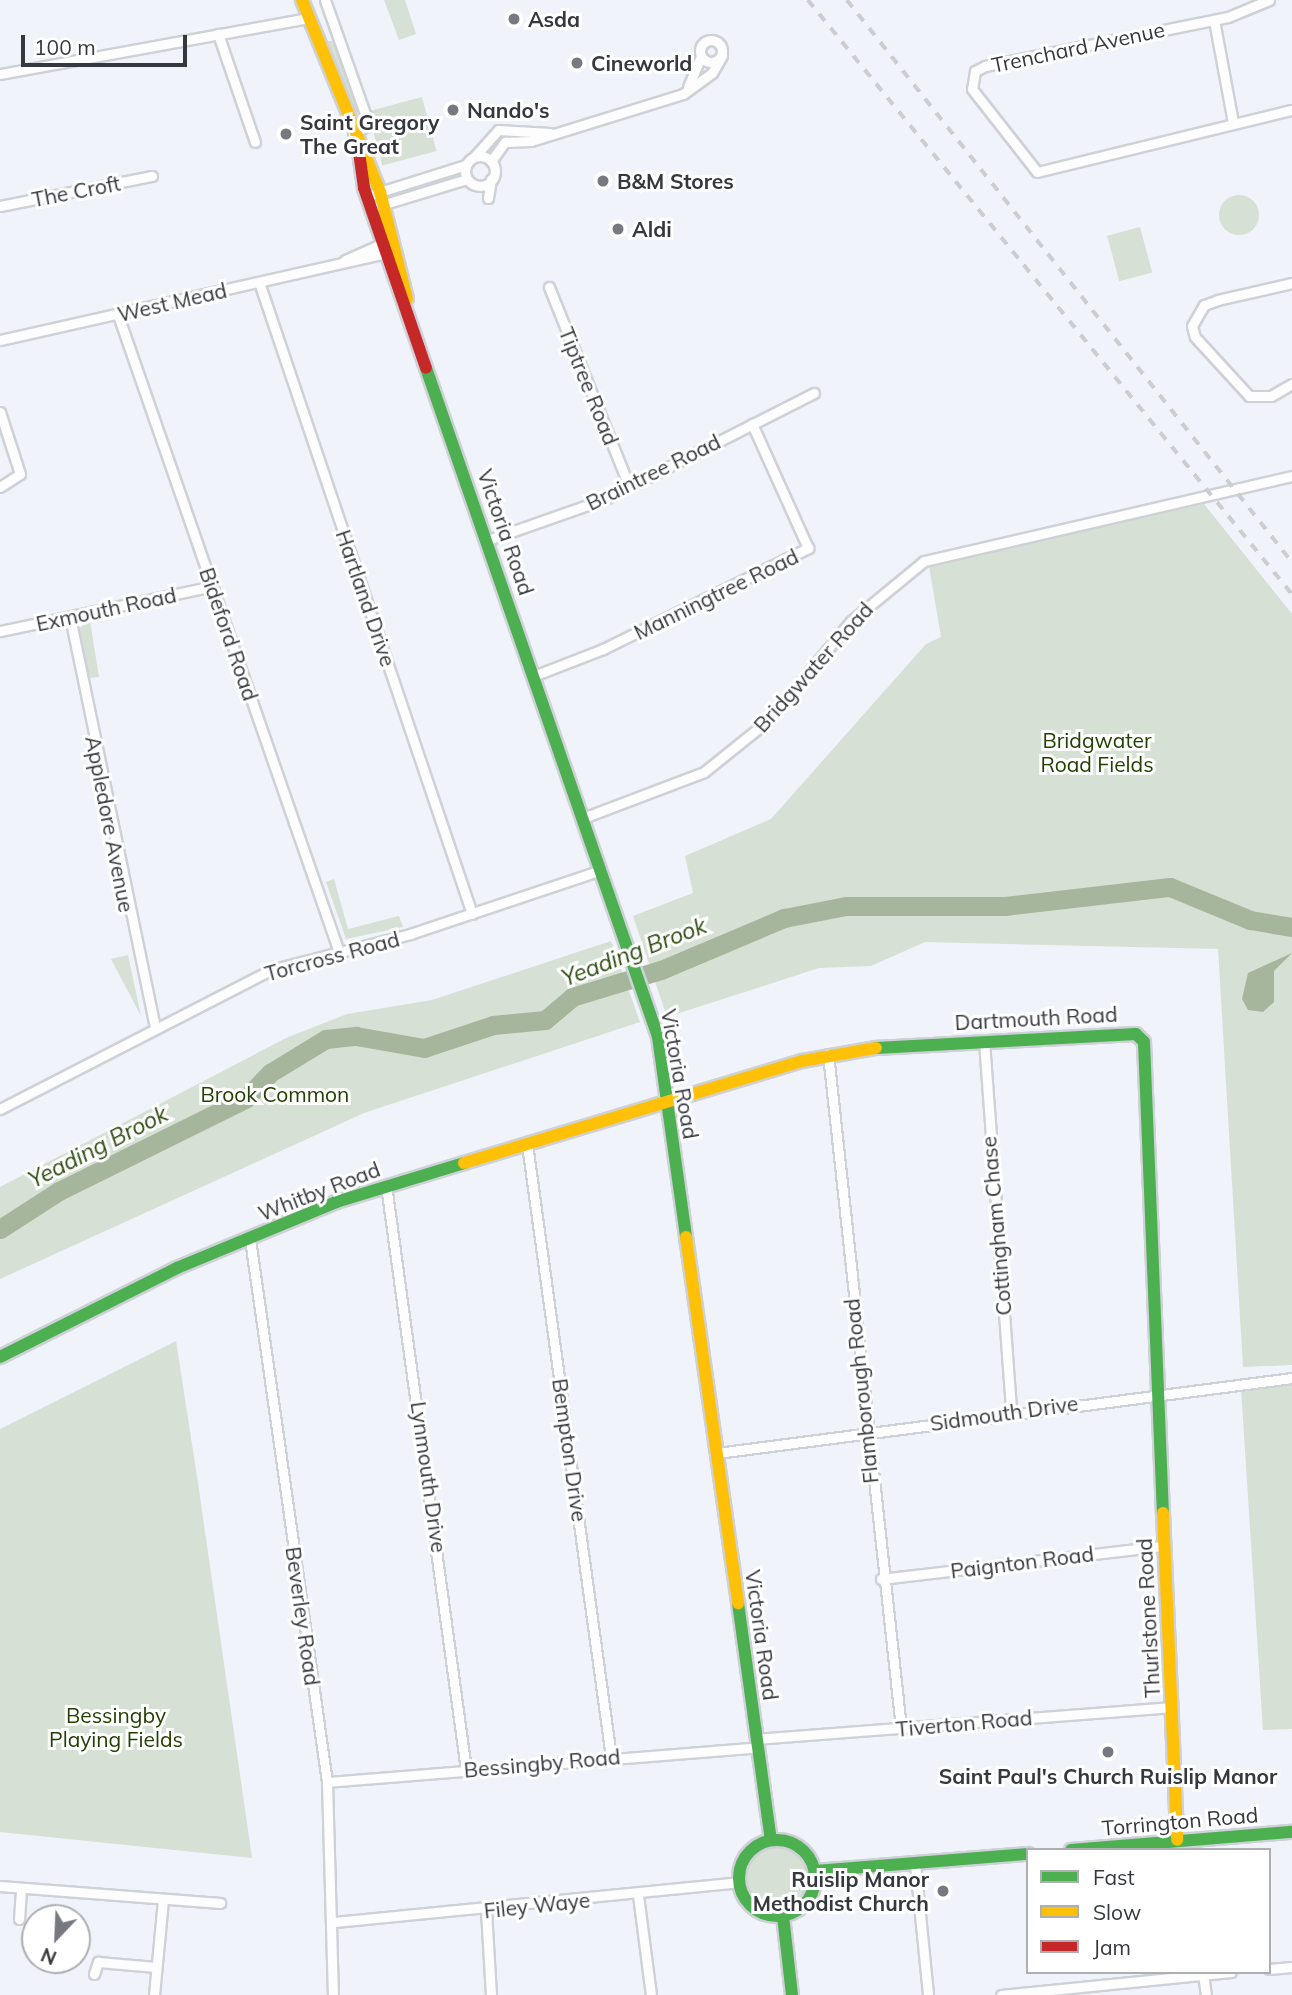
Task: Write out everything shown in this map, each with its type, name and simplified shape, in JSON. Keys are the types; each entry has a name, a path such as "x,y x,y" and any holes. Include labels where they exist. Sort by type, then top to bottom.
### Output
{"street":[{"name":"Victoria Road","path":"302,0 376,200 408,306 639,975 667,1101 771,1840"},
{"path":"325,0 369,128 352,133"},
{"name":"Trenchard Avenue","path":"1269,0 1214,20 985,66 975,71 972,89 1037,172 1292,110"},
{"path":"0,74 308,18"},
{"path":"1214,20 1233,123"},
{"path":"314,36 335,30"},
{"path":"218,34 256,142"},
{"path":"376,200 467,179 478,185 491,180 491,161 505,142 555,134 683,94 712,73 722,56 718,43 707,41 683,94"},
{"path":"701,57 711,62 722,56"},
{"path":"376,200 466,165 498,130 555,134"},
{"path":"474,157 491,161"},
{"path":"466,165 467,179"},
{"name":"The Croft","path":"0,206 152,176"},
{"name":"West Mead","path":"0,340 259,282 344,261 391,246"},
{"name":"Hartland Drive","path":"259,282 472,914"},
{"path":"1292,283 1204,305 1192,326 1195,337 1249,396 1271,396 1292,384"},
{"name":"Tiptree Road","path":"549,286 629,486"},
{"name":"Bideford Road","path":"118,315 339,953"},
{"name":"Braintree Road","path":"488,540 629,486 814,393"},
{"path":"0,412 20,474 0,487"},
{"name":"Manningtree Road","path":"536,675 603,649 808,548 752,424"},
{"name":"Bridgwater Road","path":"583,818 705,772 770,719 851,621 924,561 1292,476"},
{"name":"Exmouth Road","path":"0,631 213,586"},
{"name":"Appledore Avenue","path":"71,617 155,1028"},
{"name":"Torcross Road","path":"0,1109 270,970 472,914 542,885 601,870"},
{"name":"Dartmouth Road","path":"667,1101 828,1054 1128,1031 1144,1042 1156,1393"},
{"name":"Cottingham Chase","path":"985,1041 1011,1411"},
{"name":"Flamborough Road","path":"828,1054 865,1432 901,1728"},
{"name":"Whitby Road","path":"0,1357 177,1268 386,1185 667,1101"},
{"name":"Bempton Drive","path":"527,1143 611,1757"},
{"name":"Lynmouth Drive","path":"386,1185 466,1770"},
{"name":"Beverley Road","path":"250,1239 327,1783 334,1922 334,1995"},
{"name":"Sidmouth Drive","path":"717,1453 1011,1411 1292,1378"},
{"name":"Thurlstone Road","path":"1156,1393 1177,1840"},
{"name":"Paignton Road","path":"881,1579 1164,1546"},
{"name":"Tiverton Road","path":"757,1743 901,1728 1172,1707"},
{"name":"Bessingby Road","path":"327,1783 757,1743"},
{"name":"Torrington Road","path":"1092,1848 1292,1832"},
{"path":"771,1840 802,1849 815,1871 805,1904 783,1916 749,1904 739,1882 743,1859 771,1840"},
{"path":"815,1871 1026,1854"},
{"path":"915,1864 928,1995"},
{"name":"Filey Waye","path":"334,1922 486,1911 739,1882"},
{"path":"0,1886 220,1903"},
{"path":"19,1919 21,1888"},
{"path":"638,1895 651,1995"},
{"path":"154,1995 163,1900"},
{"path":"486,1911 491,1995"},
{"path":"783,1916 792,1995"},
{"path":"94,1974 98,1962 156,1967"},
{"path":"1271,1969 1292,1967"},
{"path":"1002,1995 1067,1992 1203,1974 1206,1995"}],"green space":[{"path":"384,0 405,0 416,34 399,40"},
{"path":"325,41 334,41 359,111 354,112"},
{"path":"422,97 436,151 382,166 368,111"},
{"path":"1239,195 1253,201 1259,215 1253,229 1239,235 1225,229 1219,215 1225,201"},
{"path":"1140,227 1152,272 1119,281 1107,236"},
{"name":"Bridgwater Road Fields","path":"1204,504 1292,614 1292,1365 1243,1367 1218,949 925,942 871,966 819,968 667,1017 633,916 693,893 685,856 771,819 926,644 941,637 929,566"},
{"path":"90,621 99,677 88,678 78,629"},
{"path":"334,879 348,929 399,916 403,927 346,939 326,882"},
{"name":"Brook Common","path":"611,941 640,1022 364,1113 0,1279 0,1187 286,1038 347,1014 432,1000"},
{"path":"128,955 141,1016 111,959"},
{"name":"Bessingby Playing Fields","path":"176,1341 252,1858 0,1832 0,1429"},
{"path":"1292,1384 1292,1729 1263,1730 1241,1388"},
{"path":"777,1847 794,1852 802,1860 807,1877 802,1894 794,1902 777,1907 760,1902 752,1894 747,1877 752,1860 760,1852"}],"shaded area":[{"path":"1292,953 1274,971 1274,1002 1263,1012 1248,1010 1242,999 1248,973"}],"waterway":[{"name":"Yeading Brook","path":"0,1229 59,1191 245,1099 270,1073 326,1039 356,1036 424,1048 493,1025 545,1020 572,997 661,970 784,918 846,906 1005,906 1170,887 1250,920 1292,927"}],"railway":[{"path":"808,0 1292,594"},
{"path":"847,0 1292,562"}],"traffic: fast":[{"path":"426,368 658,1037 686,1237"},
{"path":"876,1048 1136,1034 1144,1042 1163,1513"},
{"path":"0,1357 177,1268 336,1202 464,1163"},
{"path":"738,1603 771,1840"},
{"path":"1096,1848 1292,1832"},
{"path":"777,1840 792,1843 804,1851 812,1863 815,1878 812,1893 804,1905 792,1913 777,1916 762,1913 750,1905 742,1893 739,1878 742,1863 750,1851 762,1843 777,1840"},
{"path":"815,1871 1026,1854"},
{"path":"783,1916 792,1995"}],"traffic: slow":[{"path":"302,0 380,192 407,299"},
{"path":"464,1163 802,1061 876,1048"},
{"path":"686,1237 738,1603"},
{"path":"1163,1513 1177,1840"}],"traffic: jam":[{"path":"359,152 364,188 426,368"}],"place":[{"name":"Asda","path":"514,19"},
{"name":"Cineworld","path":"577,63"},
{"name":"Nando's","path":"453,110"},
{"name":"Saint Gregory The Great","path":"286,134"},
{"name":"B&M Stores","path":"603,181"},
{"name":"Aldi","path":"618,229"},
{"name":"Saint Paul's Church Ruislip Manor","path":"1108,1752"},
{"name":"Ruislip Manor Methodist Church","path":"943,1891"}]}
